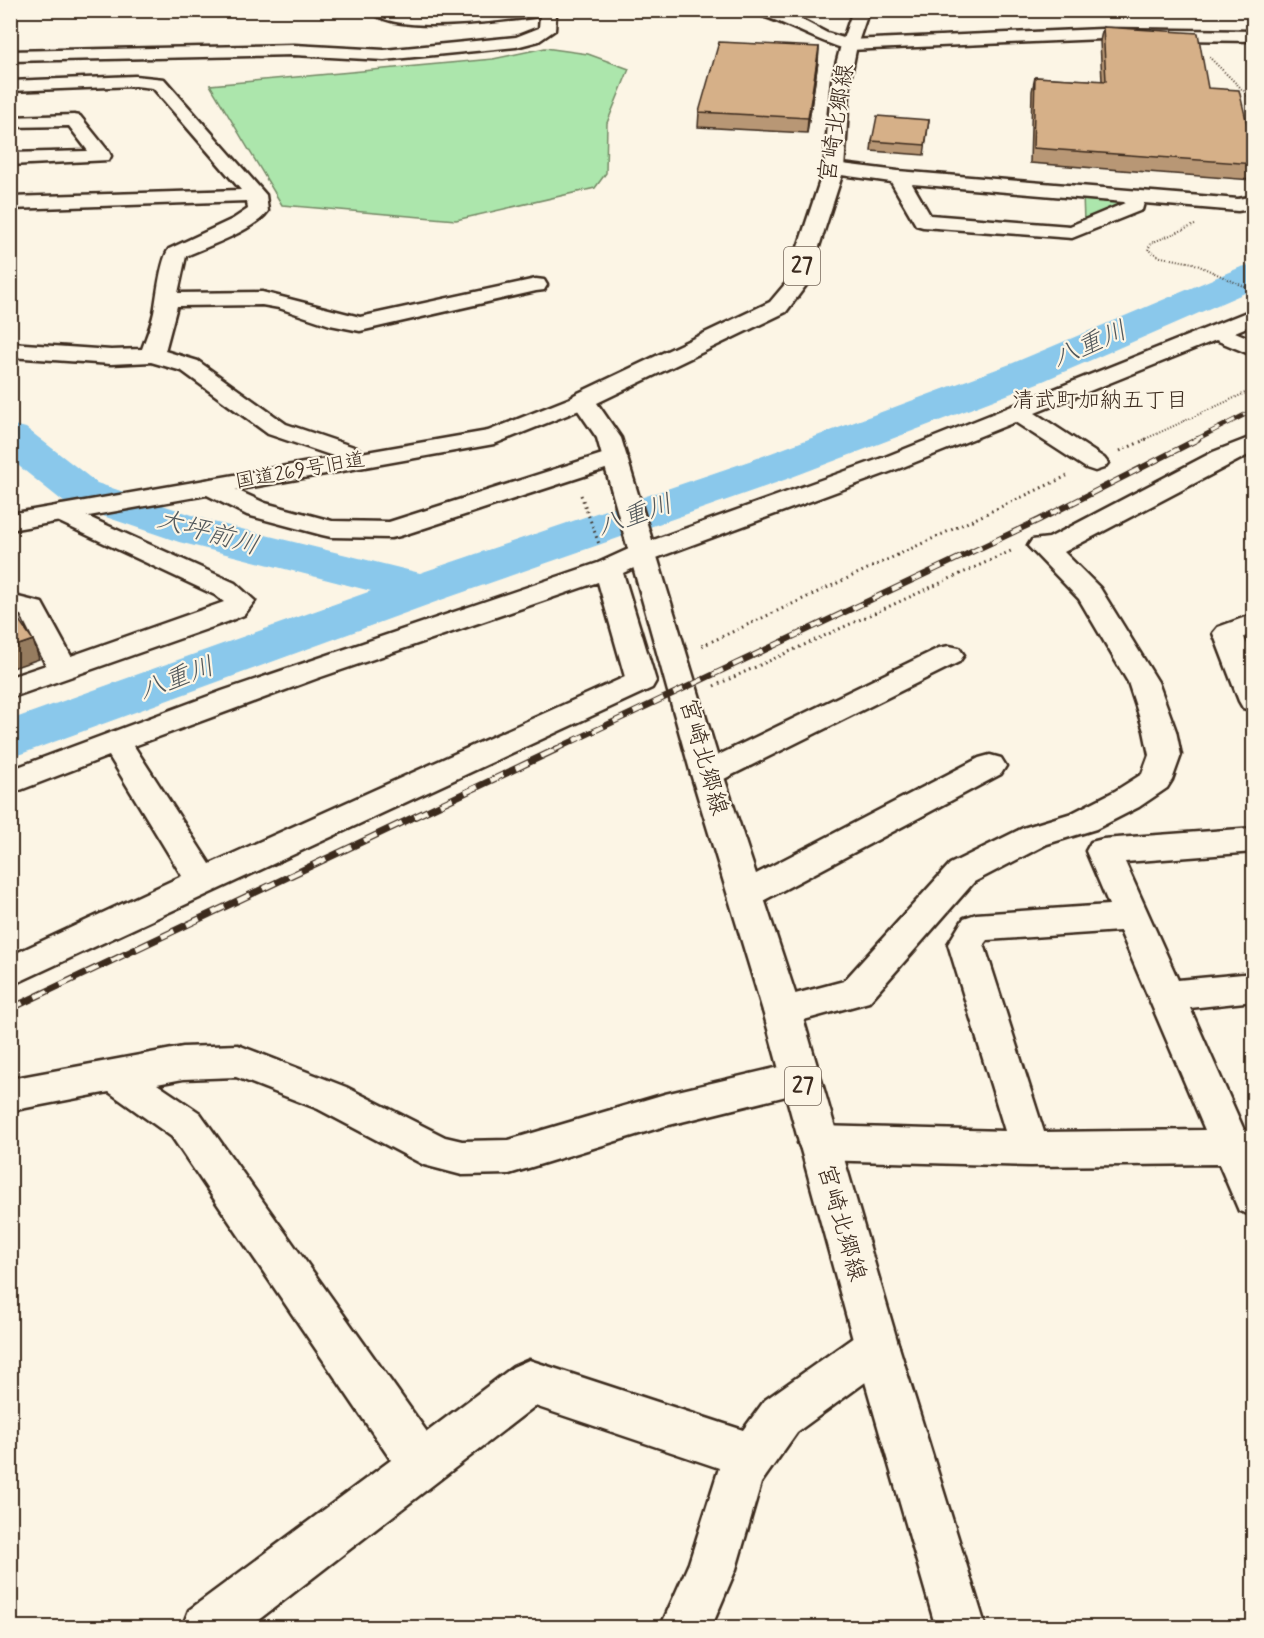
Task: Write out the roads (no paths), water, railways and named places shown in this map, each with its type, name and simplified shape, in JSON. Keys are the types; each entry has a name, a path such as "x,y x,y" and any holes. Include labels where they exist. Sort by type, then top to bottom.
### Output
{"street":[{"path":"10,56 294,50 402,54 533,38 547,30 549,11 418,20 393,19 377,10"},
{"path":"759,10 779,14 821,36 849,45 1156,33 1254,36"},
{"name":"宮崎北郷線","path":"861,10 849,45 841,80 834,169 796,284 778,307 583,400 609,438 616,463 630,556 674,659 707,774 782,1011 877,1347 961,1628"},
{"path":"1144,18 1156,33"},
{"path":"31,85 49,54"},
{"path":"10,86 135,81 158,83 256,195 258,211 240,223 176,253 173,274 165,300 166,308 152,355"},
{"path":"10,122 74,120 102,156 10,159"},
{"path":"834,169 898,177 1238,205 1254,202"},
{"path":"898,177 923,221 935,222 1072,232 1135,206 1133,195"},
{"path":"10,204 256,195"},
{"path":"165,300 260,298 301,308 343,323 360,324 536,285"},
{"path":"10,783 115,741 327,664 894,462 1254,316"},
{"path":"1216,331 1254,349"},
{"path":"10,350 111,357 152,355 190,366 277,429 348,453 359,460"},
{"name":"国道269号旧道","path":"10,522 494,437 583,400"},
{"path":"1016,412 1095,463"},
{"path":"782,1011 856,992 962,873 1035,836 1084,821 1127,799 1156,780 1165,755 1160,731 1143,682 1090,594 1042,546 1053,547 1222,457 1254,443"},
{"path":"212,487 256,509 331,529 392,530 573,472 616,463"},
{"path":"10,688 217,616 234,609 241,601 225,589 74,511"},
{"path":"10,972 203,881 641,681 630,556"},
{"path":"10,604 32,609 63,669"},
{"path":"1254,623 1228,633 1254,701"},
{"path":"707,774 949,655"},
{"path":"115,741 203,881"},
{"path":"745,895 990,766"},
{"path":"1254,840 1103,851 1167,996 1244,1148 1254,1198"},
{"path":"1030,1149 966,944 976,927 1131,917"},
{"path":"1167,996 1254,987"},
{"path":"10,1095 183,1063 238,1060 333,1098 438,1153 462,1158 509,1157 665,1110 801,1078"},
{"path":"114,1074 186,1125 422,1465"},
{"path":"818,1143 1030,1149 1244,1148"},
{"path":"685,1628 712,1569 741,1471 751,1456 781,1416 877,1347"},
{"path":"207,1628 529,1382 751,1456"}],"waterway":[{"name":"八重川","path":"423,589 771,469 1028,372 1254,275"},
{"name":"大坪前川","path":"10,437 81,493 196,532 423,589"},
{"name":"八重川","path":"10,740 423,589"}],"railway":[{"path":"1195,440 1254,410"},
{"path":"554,750 1039,520 1198,439"},
{"path":"10,1009 557,749"}],"district":[{"name":"清武町加納五丁目","path":"1100,401"}]}
